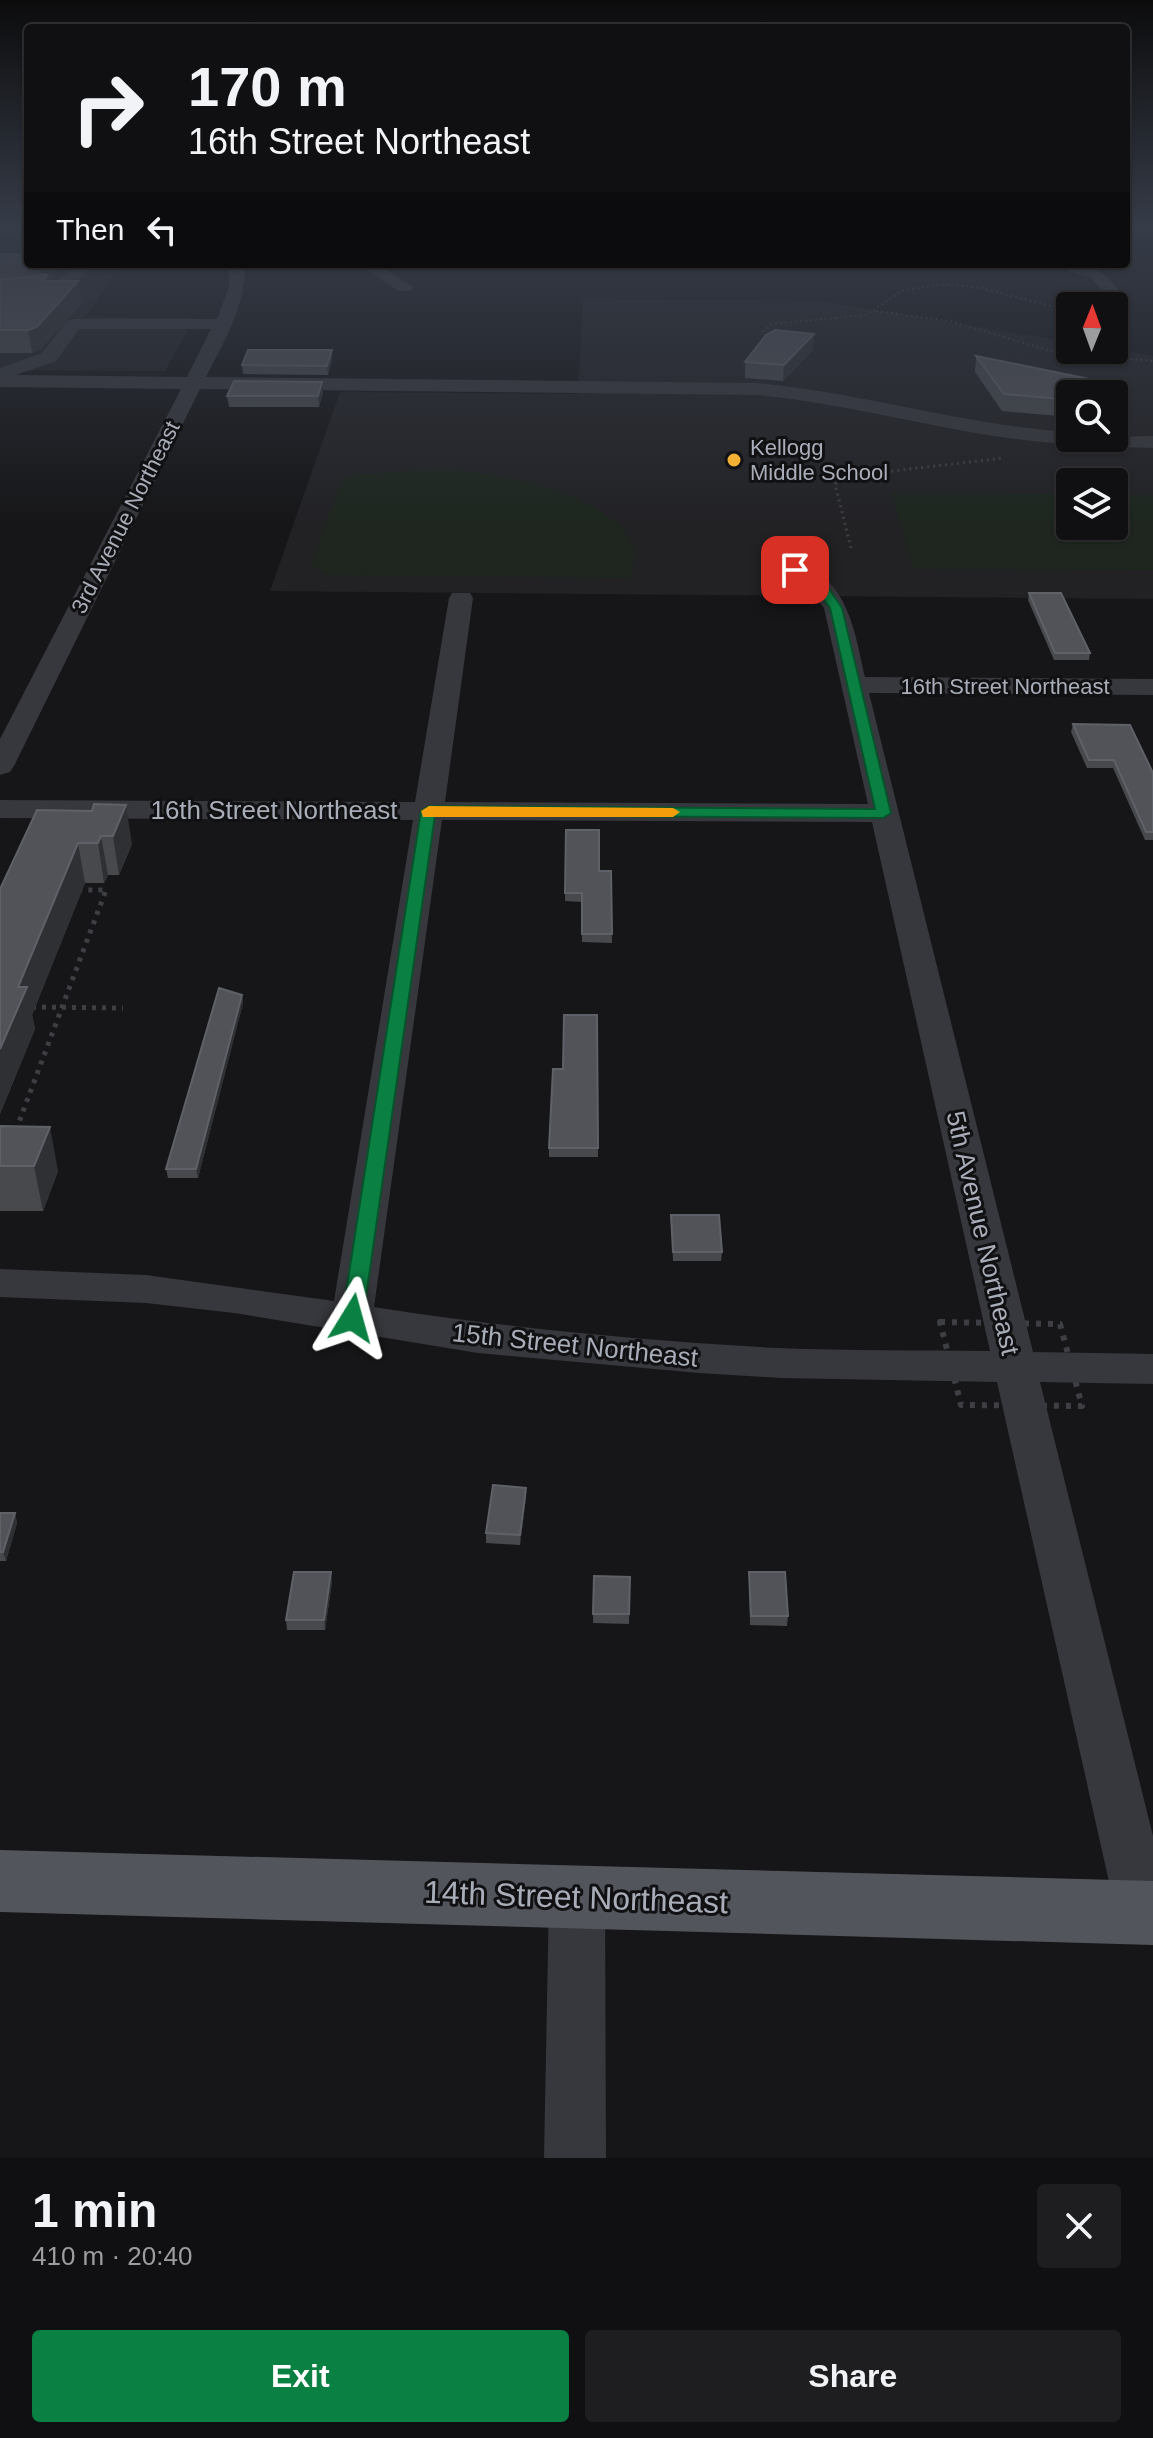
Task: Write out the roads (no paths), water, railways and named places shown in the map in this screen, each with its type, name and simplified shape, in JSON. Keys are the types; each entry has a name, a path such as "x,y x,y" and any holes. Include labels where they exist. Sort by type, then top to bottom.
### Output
{"main road":[{"name":"14th Street Northeast","path":"0,1881 1148,1913"}],"street":[{"path":"2,375 49,357 73,325"},
{"name":"3rd Avenue Northeast","path":"0,766 223,325"},
{"path":"2,375 193,383 757,389 831,397 942,420 1053,438 1153,442"},
{"name":"5th Avenue Northeast","path":"795,570 824,592 836,608 1014,1367 1148,1913"},
{"path":"352,1318 461,598"},
{"name":"16th Street Northeast","path":"856,685 1153,687"},
{"name":"16th Street Northeast","path":"0,809 883,813"},
{"name":"15th Street Northeast","path":"0,1283 146,1289 234,1299 478,1338 699,1358 781,1363 1153,1369"},
{"path":"575,2158 577,1898"}],"place":[{"name":"Kellogg Middle School","path":"734,460"}]}
